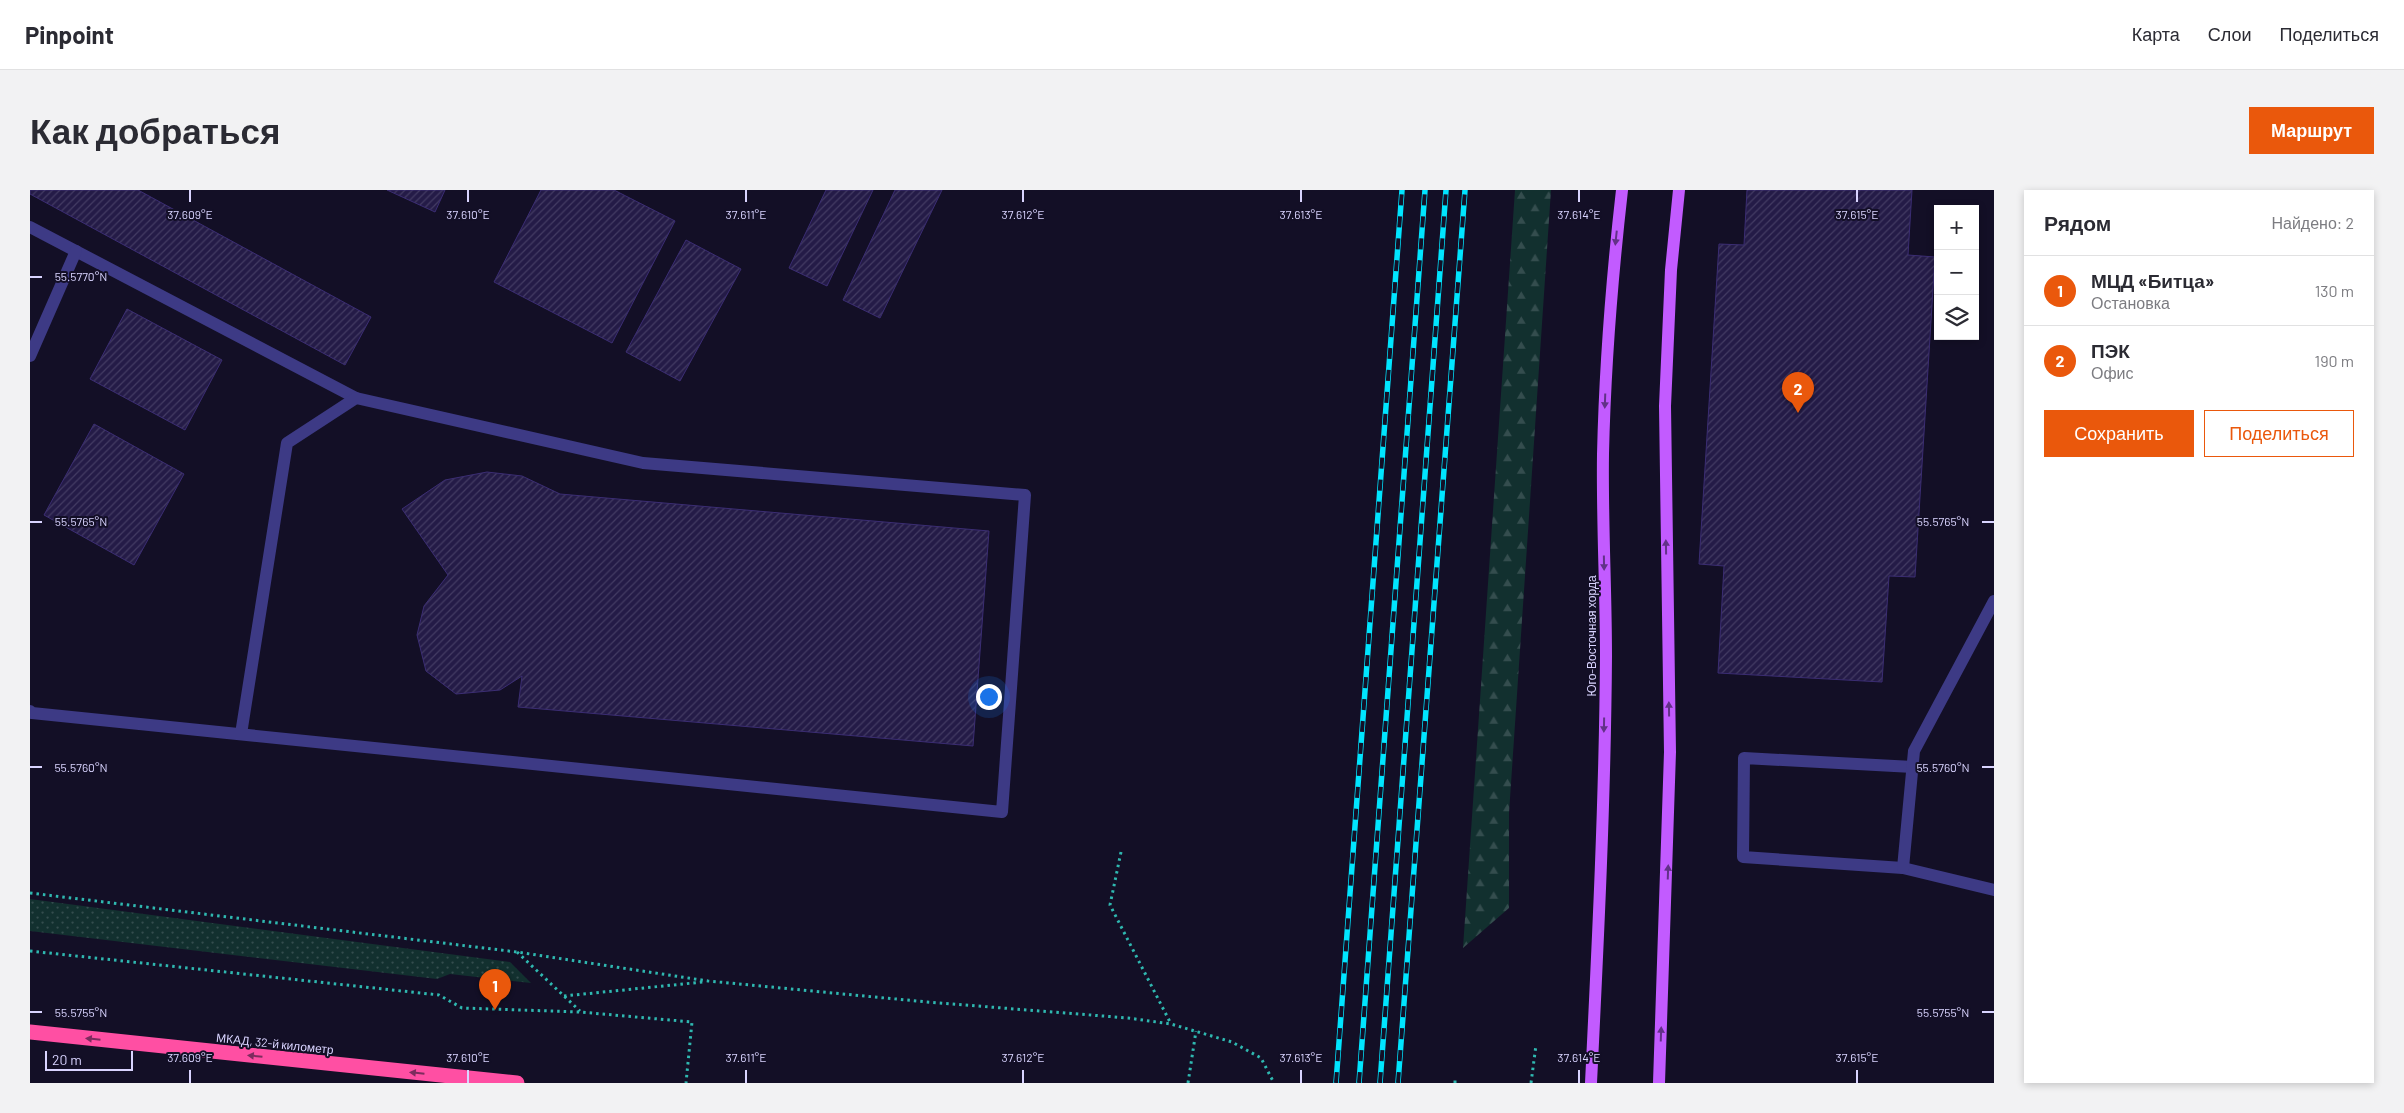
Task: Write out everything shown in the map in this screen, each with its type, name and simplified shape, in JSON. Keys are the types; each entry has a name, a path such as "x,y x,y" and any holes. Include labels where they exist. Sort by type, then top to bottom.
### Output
{"highway":[{"name":"МКАД, 32-й километр","path":"30,1032 517,1083"}],"main road":[{"name":"Юго-Восточная хорда","path":"1591,1083 1603,821 1606,656 1604,418 1611,293 1622,190"},
{"path":"1660,1083 1670,752 1665,406 1671,270 1679,190"}],"lane":[{"path":"30,227 356,398 643,463 1025,495 1002,812 30,711"},
{"path":"30,356 76,251"},
{"path":"241,734 288,443 356,398"},
{"path":"1903,868 1914,750 1994,601"},
{"path":"1913,767 1744,758 1743,857 1903,868 1994,890"}],"path":[{"path":"1121,852 1110,905 1172,1024"},
{"path":"30,893 517,952 708,981 937,1003 1128,1018 1172,1024 1232,1042 1261,1058 1274,1083"},
{"path":"30,951 439,995 462,1008 580,1012 692,1022 686,1083"},
{"path":"517,952 580,1012"},
{"path":"564,996 708,981"},
{"path":"1188,1083 1196,1031"},
{"path":"1531,1083 1536,1045"}],"green space":[{"path":"1515,190 1551,190 1509,813 1509,908 1463,948"},
{"path":"30,899 510,962 531,983 450,974 437,979 30,931"}],"building":[{"path":"30,190 138,190 371,317 345,365 30,194"},
{"path":"387,190 445,190 435,212"},
{"path":"541,190 614,190 675,221 612,343 494,282"},
{"path":"826,190 873,190 827,286 789,268"},
{"path":"895,190 942,190 880,318 843,300"},
{"path":"1747,190 1912,190 1908,255 1934,257 1915,577 1889,576 1882,682 1718,673 1724,566 1699,564 1719,244 1744,245"},
{"path":"686,240 741,269 680,381 626,352"},
{"path":"127,309 222,360 185,430 90,379"},
{"path":"94,424 184,474 134,565 44,515"},
{"path":"487,472 522,476 560,494 989,531 973,746 518,707 522,676 500,690 456,694 426,671 417,635 424,606 448,575 402,509 445,480"}],"railway":[{"path":"1336,1083 1402,190"},
{"path":"1359,1083 1425,190"},
{"path":"1380,1083 1446,190"},
{"path":"1398,1083 1465,190"}],"place":[{"name":"ПЭК","path":"1798,413"},
{"name":"МЦД «Битца»","path":"495,1010"}]}
